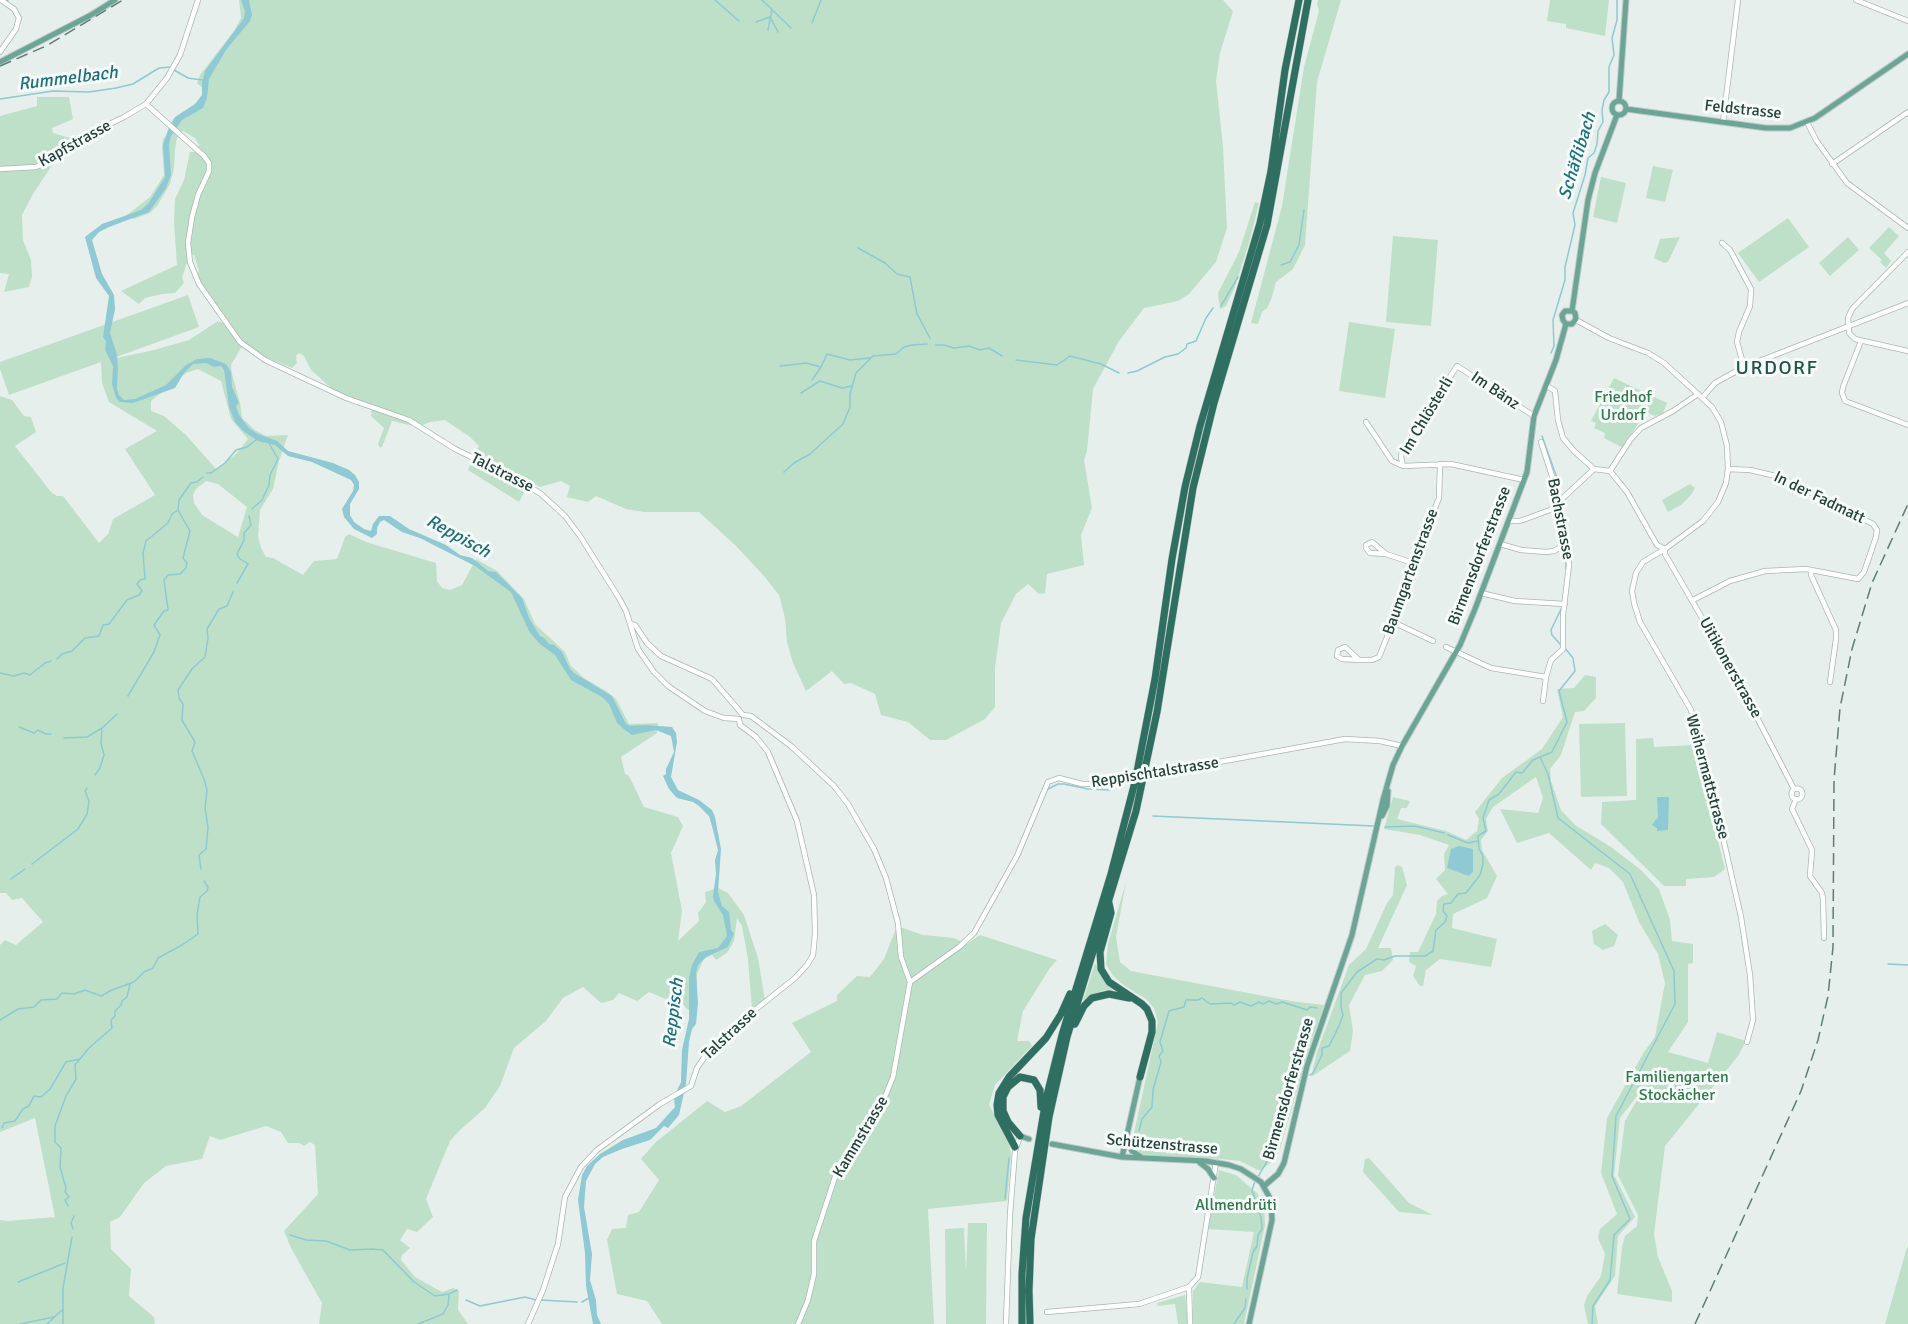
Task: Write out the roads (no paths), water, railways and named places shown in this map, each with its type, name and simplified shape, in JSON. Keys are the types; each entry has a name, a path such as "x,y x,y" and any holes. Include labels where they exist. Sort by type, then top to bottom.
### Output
{"highway":[{"path":"1022,1324 1022,1274 1026,1218 1041,1122 1062,1035 1111,873 1135,782 1155,679 1185,487 1202,417 1260,223 1271,171 1299,0"},
{"path":"1030,1324 1029,1291 1033,1219 1047,1126 1061,1060 1133,821 1146,765 1186,526 1200,458 1214,403 1260,255 1273,200 1308,0"},
{"path":"1109,903 1111,914 1101,947 1100,963 1106,979 1118,992 1141,1006 1149,1021 1149,1033 1140,1077"},
{"path":"1015,1147 1001,1122 997,1105 1002,1088 1012,1073 1042,1044 1053,1029 1084,959"},
{"path":"1061,1060 1083,1006 1097,996 1118,992"},
{"path":"1020,1136 1008,1122 1003,1111 1005,1092 1016,1079 1030,1078 1039,1086 1041,1122"},
{"path":"1001,1122 1013,1134 1020,1136"}],"main road":[{"path":"0,62 84,19 115,0"},
{"name":"Birmensdorferstrasse","path":"1576,320 1576,315 1572,310 1582,233 1591,189 1617,115 1613,113 1611,107 1613,103 1619,101 1626,0"},
{"name":"Feldstrasse","path":"1626,109 1776,129 1790,128 1807,122 1908,54"},
{"path":"1617,115 1623,114 1626,109 1624,103 1619,101"},
{"name":"Birmensdorferstrasse","path":"1263,1184 1278,1174 1284,1163 1307,1066 1352,935 1396,759 1456,652 1481,593 1528,467 1534,416 1547,386 1566,324 1562,315 1565,311 1572,310"},
{"path":"1566,324 1572,324 1576,320"},
{"path":"1122,1157 1140,1077"},
{"path":"1020,1136 1029,1139"},
{"path":"1126,1137 1134,1154 1148,1160"},
{"name":"Schützenstrasse","path":"1052,1144 1148,1160 1216,1162 1241,1169 1263,1184"},
{"path":"1198,1161 1214,1178"},
{"path":"1249,1324 1272,1220 1272,1205 1263,1184"}],"street":[{"path":"0,52 16,29 19,18 14,9 1,0"},
{"path":"146,104 172,70 184,47 198,0"},
{"path":"1724,122 1738,0"},
{"path":"1856,0 1908,21"},
{"name":"Talstrasse","path":"146,104 204,156 209,164 192,217 188,243 190,262 196,279 244,346 265,360 356,402 410,420 454,449 519,480 542,494 575,529 619,597 643,658 665,683 709,713 724,718 741,717 741,726 756,737 768,752 797,821 813,888 815,908 814,950 809,963 708,1052 696,1068 691,1086 594,1152 577,1172 565,1197 557,1249 528,1324"},
{"name":"Kapfstrasse","path":"0,169 36,167 60,155 89,134 146,104"},
{"path":"1832,164 1908,112"},
{"path":"1807,122 1839,174 1855,190 1908,228"},
{"path":"1722,243 1730,250 1751,289 1750,306 1737,342 1744,367"},
{"path":"1908,252 1850,312 1848,318 1851,336 1861,341 1908,351"},
{"path":"1547,386 1555,391 1558,420 1563,438 1574,452 1594,469 1610,471 1630,440 1641,428 1700,396 1714,383 1744,367 1908,303"},
{"name":"Weihermattstrasse","path":"1576,320 1664,363 1712,407 1721,422 1727,446 1726,483 1714,509 1703,521 1665,549 1647,558 1632,585 1634,603 1640,622 1691,710 1709,776 1735,888 1750,975 1753,1020 1747,1042"},
{"path":"1861,341 1843,387 1842,393 1845,401 1908,425"},
{"name":"Im Bänz","path":"1457,366 1534,416"},
{"name":"Im Chlösterli","path":"1403,466 1402,452 1457,366"},
{"path":"1366,422 1392,461 1403,466 1440,464 1472,467 1524,480"},
{"name":"Bachstrasse","path":"1541,442 1553,479 1569,575 1563,603 1563,646 1551,660 1546,677"},
{"name":"Baumgartenstrasse","path":"1359,660 1371,660 1378,657 1393,622 1439,498 1440,464"},
{"path":"1509,521 1517,522 1534,517 1556,506 1594,469"},
{"name":"In der Fadmatt","path":"1693,600 1730,581 1765,571 1811,570 1854,579 1861,577 1876,537 1875,526 1780,477 1758,471 1728,469"},
{"name":"Uitikonerstrasse","path":"1610,471 1628,492 1657,545 1665,549 1665,554 1735,675 1794,789 1791,795 1796,799 1791,809 1812,850 1810,876 1822,893 1824,938"},
{"path":"1500,544 1521,550 1546,552 1554,551 1565,543"},
{"path":"1386,554 1413,563"},
{"path":"1811,570 1811,575 1836,630 1830,682"},
{"path":"1481,593 1515,601 1563,603"},
{"path":"1393,622 1433,641"},
{"path":"630,624 635,625 650,647 665,659 714,681 741,717 753,718 805,758 834,786 852,810 874,849 886,878 899,926 901,957 910,982"},
{"path":"1446,647 1491,668 1546,677 1543,701"},
{"name":"Reppischtalstrasse","path":"910,982 964,943 974,933 1017,856 1048,782 1059,778 1082,784 1096,784 1345,739 1380,741 1402,746"},
{"name":"Kammstrasse","path":"798,1324 808,1300 814,1274 814,1241 836,1174 844,1157 880,1109 890,1088 910,982"},
{"path":"1006,1324 1010,1214 1015,1147 1020,1136"},
{"path":"1047,1312 1139,1304 1189,1287 1198,1277 1216,1162"},
{"path":"1189,1287 1190,1324"}],"water":[{"path":"241,0 249,0 252,15 250,21 226,50 209,79 207,98 203,108 182,120 171,136 169,144 171,175 166,188 149,212 109,227 99,232 92,240 102,274 114,295 115,309 110,333 117,355 119,395 124,400 135,399 166,385 186,365 197,359 210,358 226,364 231,372 232,387 239,403 236,406 239,415 249,428 277,441 288,451 333,463 355,475 359,482 359,489 350,504 350,515 354,522 371,531 379,516 390,516 409,529 446,545 460,555 472,558 488,571 496,572 522,598 529,618 540,636 562,652 574,673 612,696 626,724 672,727 676,733 677,742 671,777 678,790 699,800 712,810 715,817 721,849 718,892 722,906 729,912 731,930 734,934 728,947 706,957 698,965 696,1024 692,1029 689,1042 686,1084 679,1115 668,1128 664,1126 650,1140 603,1157 595,1164 586,1181 584,1207 592,1254 590,1280 601,1324 593,1324 586,1286 585,1253 578,1200 582,1175 587,1166 600,1154 623,1140 656,1128 675,1107 674,1097 681,1082 682,1050 689,1019 689,978 692,965 699,952 718,948 727,936 723,915 713,896 715,860 718,850 712,826 709,816 699,806 677,798 669,789 663,776 666,774 674,752 671,736 656,730 632,735 625,730 617,723 609,704 602,697 571,680 555,655 530,633 511,592 475,566 420,538 402,532 384,520 380,522 377,534 372,538 354,529 344,517 342,509 353,491 354,485 351,480 312,462 288,456 275,445 258,441 243,431 235,422 229,407 224,370 221,366 214,367 206,363 193,364 175,388 133,403 120,402 116,398 112,384 113,366 105,350 106,341 103,337 109,296 96,278 85,237 102,224 141,210 148,204 165,177 163,145 169,127 175,117 195,104 202,95 205,71 244,18 245,11"},
{"path":"1657,797 1669,797 1668,830 1657,831 1657,828 1652,825 1658,817"},
{"path":"1459,846 1473,849 1473,872 1469,876 1447,868 1451,849"}],"waterway":[{"path":"715,0 739,21"},
{"path":"762,0 791,28"},
{"path":"812,23 821,0"},
{"name":"Schäflibach","path":"1551,353 1554,346 1553,320 1565,280 1565,267 1575,225 1573,213 1588,158 1594,153 1597,144 1598,131 1603,122 1604,100 1609,92 1609,67 1614,55 1612,38 1617,20 1617,0"},
{"path":"768,30 772,10"},
{"path":"756,22 770,17 778,32"},
{"name":"Rummelbach","path":"0,99 53,91 89,92 116,88 133,84 159,68 170,67"},
{"name":"Rummelbach","path":"174,70 188,78 202,80"},
{"path":"1281,265 1290,262 1299,245 1304,210"},
{"path":"858,248 885,263 897,274 910,277 917,314 930,338"},
{"path":"1221,306 1238,277"},
{"path":"1128,373 1165,357 1178,354 1186,348 1187,344 1196,341 1213,308"},
{"path":"784,472 810,454 843,424 850,407 850,394 856,373 873,356 896,354 904,347 927,344"},
{"path":"936,345 954,348 969,346 980,350 989,348 1002,356"},
{"path":"780,366 806,363 821,367 827,354 850,360 870,358"},
{"path":"1016,360 1057,365 1070,356 1101,364 1119,373"},
{"path":"812,380 821,367"},
{"path":"801,393 820,381 842,388 852,386"},
{"name":"Schäflibach","path":"1542,436 1557,478 1558,490"},
{"path":"207,473 211,473 225,463 236,450 247,447 256,440"},
{"path":"252,509 262,500 278,459 269,443"},
{"path":"57,659 62,654 72,651 85,638 99,636 103,625 109,624 127,600 139,595 142,591 137,584 140,580 145,579 143,553 146,541 168,523 172,514 178,510 179,500 191,483 203,477"},
{"path":"128,696 154,652 160,635 154,625 164,611 168,610 164,580 168,575 180,574 186,568 187,563 183,558 190,531 178,510"},
{"name":"Schäflibach","path":"1555,515 1564,543"},
{"path":"237,583 248,564 237,554 244,540 244,533 251,525 249,516"},
{"name":"Schäflibach","path":"1566,556 1566,569"},
{"path":"201,869 199,855 206,849 208,827 205,808 207,790 192,751 195,742 182,720 183,704 178,690 192,669 205,657 207,629 219,609 227,606 233,592"},
{"name":"Schäflibach","path":"1560,644 1552,635 1551,630 1562,607"},
{"path":"1310,1075 1322,1055 1322,1048 1329,1046 1339,1026 1343,1015 1341,993 1357,972 1377,959 1384,960 1395,956 1425,956 1433,951 1436,930 1445,922 1447,916 1443,911 1444,904 1451,903 1458,894 1466,893 1480,875 1483,856 1479,849 1478,836 1486,831 1483,818 1489,800 1499,794 1516,772 1522,773 1533,760 1552,752 1567,722 1559,691 1575,671 1573,658 1564,647"},
{"path":"0,673 14,676 24,673 30,675 51,661"},
{"path":"95,775 104,755 101,743 102,728 117,714"},
{"path":"19,727 34,733 38,730 51,734"},
{"path":"64,738 87,737 102,728"},
{"path":"1540,757 1548,774 1558,818 1630,874 1674,971 1675,1004 1616,1116 1612,1176 1630,1219 1614,1235 1610,1280 1593,1306 1592,1324"},
{"path":"1048,789 1064,784 1088,789 1110,790"},
{"path":"32,864 78,829 87,814 89,801 85,791 87,788"},
{"path":"1153,816 1374,826"},
{"path":"1385,827 1415,826 1444,833"},
{"path":"1448,835 1468,843 1478,841"},
{"path":"11,879 25,869"},
{"path":"0,1020 18,1009 34,1007 41,1000 57,999 62,993 74,994 85,990 101,996 134,982 144,972 153,968 158,958 198,934 197,915 200,897 208,887 204,881"},
{"path":"1888,964 1908,965"},
{"path":"68,1206 65,1200 69,1197 65,1192 60,1167 61,1148 55,1142 55,1126 66,1096 76,1079 75,1065 89,1048 112,1028 111,1020 115,1016 115,1011 127,997 130,984"},
{"path":"1139,1131 1142,1119 1152,1107 1153,1090 1161,1062 1159,1056 1163,1051 1160,1042 1169,1011 1184,1007 1186,1000 1202,998 1210,1004 1231,1003 1234,1005 1240,1002 1251,1006 1269,1001 1276,1004 1282,1002 1307,1010 1310,1007 1317,1008"},
{"path":"2,1128 4,1123 15,1121 23,1109 29,1106 34,1096 41,1097 50,1089 66,1062 80,1059"},
{"path":"1258,1177 1273,1151 1272,1137 1276,1120 1283,1105 1290,1098 1297,1076 1301,1075"},
{"path":"1005,1199 1009,1158"},
{"path":"1247,1289 1253,1252 1262,1229 1261,1217 1252,1190 1255,1181"},
{"path":"73,1229 71,1223 74,1216"},
{"path":"290,1235 306,1240 326,1241 350,1250 383,1250 414,1282 435,1296 457,1290"},
{"path":"63,1324 63,1288 72,1237"},
{"path":"18,1282 65,1263"},
{"path":"418,1324 443,1314 448,1305 449,1295"},
{"path":"466,1300 480,1306 525,1297 536,1300"},
{"path":"582,1302 589,1298"},
{"path":"1234,1324 1245,1308 1246,1299"},
{"path":"540,1300 577,1302"},
{"path":"47,1324 62,1310"},
{"path":"20,1324 54,1317"}],"railway":[{"path":"0,66 46,46 123,0"},
{"path":"1695,1324 1801,1091 1818,1040 1828,996 1833,947 1834,780 1840,708 1852,649 1872,583 1908,504"}],"district":[{"name":"URDORF","path":"1777,369"}],"park label":[{"name":"Friedhof Urdorf","path":"1623,407"},
{"name":"Familiengarten Stockächer","path":"1677,1087"},
{"name":"Allmendrüti","path":"1236,1206"}],"water label":[{"name":"Reppisch","path":"458,537"},
{"name":"Reppisch","path":"674,1013"}]}
